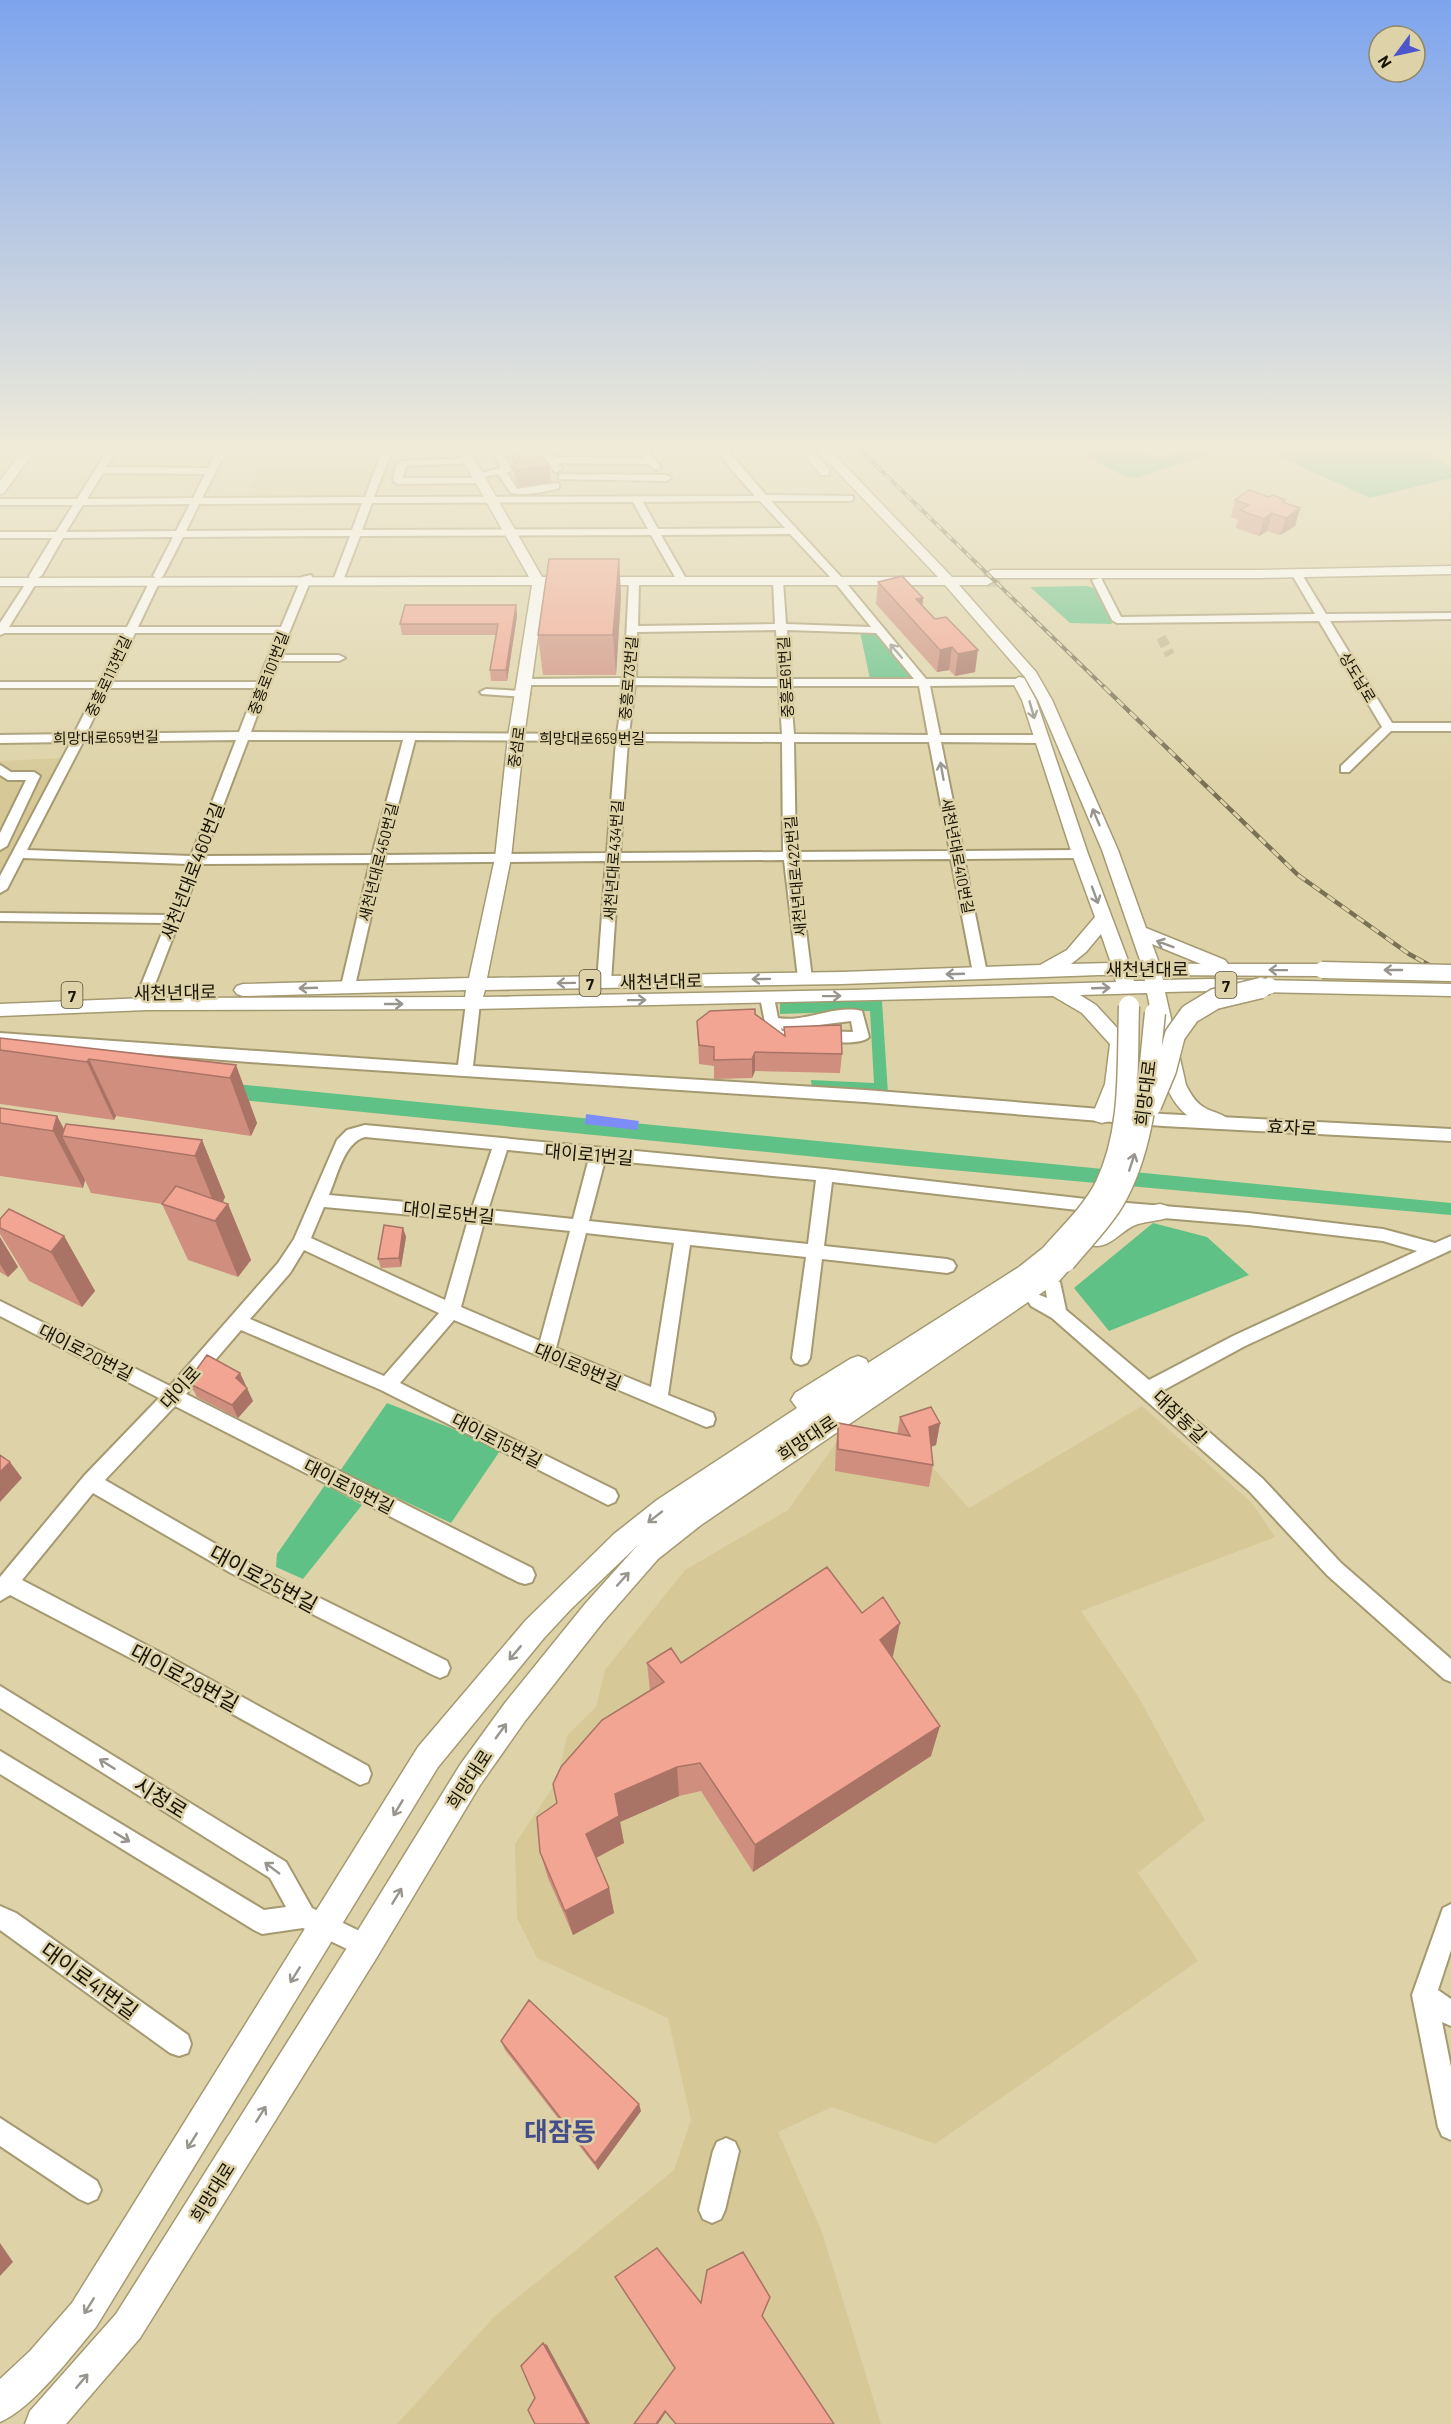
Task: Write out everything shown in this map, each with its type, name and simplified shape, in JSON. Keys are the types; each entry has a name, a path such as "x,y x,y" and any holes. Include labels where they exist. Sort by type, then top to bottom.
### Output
{"main road":[{"path":"526,559 539,581"},
{"name":"희망대로","path":"918,559 1010,648 1031,675 1045,700 1110,850 1154,990 1129,1170 1113,1202 1058,1258"},
{"name":"희망대로","path":"0,2404 42,2363 84,2315 315,1921 428,1757 535,1629 622,1542 666,1508 746,1466 1041,1282 1091,1208 1111,1172 1124,1134 1126,989 1104,917 1080,854 1029,700 999,647 923,559"},
{"path":"990,577 1097,580 1451,570"},
{"path":"0,577 156,580 539,581 680,578 836,579"},
{"path":"305,580 339,578 634,582 990,577 1451,577"},
{"path":"0,582 33,579"},
{"name":"중섬로","path":"475,994 503,858 516,737 539,581"},
{"path":"1035,971 1058,965 1086,944 1104,917"},
{"path":"1137,931 1230,977 1187,1006 1165,1034"},
{"name":"7","path":"1324,979 1399,970 1451,973"},
{"name":"새천년대로","path":"1,1008 348,986 475,994 604,982 1035,971 1126,989"},
{"name":"새천년대로","path":"142,999 475,994 767,997 1056,989 1154,990 1230,977 1324,979"},
{"name":"새천년대로","path":"1230,977 1269,986 1324,979"},
{"name":"7","path":"1324,979 1451,990"},
{"path":"1137,1122 1166,1070 1175,1035 1190,1014 1215,999 1269,986"},
{"path":"1056,989 1089,1009 1121,1044"},
{"path":"1102,1116 1115,1084 1121,1044 1120,1006 1126,989"},
{"path":"1154,990 1181,1097 1202,1116 1221,1123"},
{"path":"1107,1222 1045,1294 784,1466 773,1471 746,1466 741,1446 747,1437 833,1380 975,1299 1086,1208 1089,1216 1097,1221 1107,1222 1160,1212"},
{"name":"희망대로","path":"43,2424 128,2326 366,1946 470,1775 515,1712 594,1613 650,1551 746,1466"}],"street":[{"path":"0,631 46,559"},
{"name":"중흥로113번길","path":"0,889 79,737 167,559"},
{"path":"339,578 347,559"},
{"path":"670,559 680,578"},
{"path":"818,559 924,684"},
{"name":"상도남로","path":"1298,576 1388,727"},
{"name":"중흥로101번길","path":"244,736 262,685 305,580"},
{"name":"중흥로61번길","path":"778,580 788,737"},
{"path":"1097,580 1117,620 1451,616"},
{"name":"중흥로73번길","path":"622,738 630,681 634,582"},
{"path":"633,629 782,627 878,630"},
{"path":"0,631 284,630"},
{"path":"273,658 339,658"},
{"path":"486,692 630,681 924,684 1019,682"},
{"path":"0,684 262,685"},
{"name":"새천년대로410번길","path":"924,684 937,740 980,973"},
{"path":"1345,769 1388,727 1451,727"},
{"name":"희망대로659번길","path":"0,739 244,736 1041,739"},
{"name":"새천년대로460번길","path":"142,999 244,736"},
{"name":"새천년대로422번길","path":"788,737 790,856 805,978"},
{"name":"새천년대로450번길","path":"348,986 377,859 410,738"},
{"name":"새천년대로434번길","path":"604,982 622,738"},
{"path":"0,769 8,776 58,776"},
{"path":"34,776 0,848 19,851 196,860 1080,854"},
{"path":"0,917 174,920"},
{"path":"0,1038 264,1058 465,1070 475,994"},
{"path":"767,997 777,1035 783,1037 792,1030"},
{"name":"희망대로","path":"465,1070 865,1096 1102,1116 1137,1122"},
{"name":"효자로","path":"1137,1122 1221,1123 1451,1136"},
{"name":"대이로1번길","path":"353,1134 364,1131 825,1175 1086,1208"},
{"name":"대이로","path":"4,1588 91,1482 172,1397 284,1268 301,1241 344,1144 353,1134"},
{"path":"387,1385 451,1311 478,1215 501,1145"},
{"path":"546,1352 598,1155"},
{"path":"801,1358 825,1175"},
{"name":"대이로5번길","path":"320,1200 947,1266"},
{"path":"1107,1222 1160,1212 1248,1219 1383,1235 1444,1247"},
{"path":"658,1399 683,1237"},
{"name":"대이로9번길","path":"301,1241 451,1311 706,1419"},
{"name":"대잠동길","path":"1444,1247 1239,1341 1148,1390 1256,1485 1334,1569 1451,1672"},
{"path":"1045,1294 1058,1313 1148,1390"},
{"name":"대이로20번길","path":"0,1308 172,1397"},
{"name":"대이로15번길","path":"237,1321 387,1385 608,1496"},
{"name":"대이로19번길","path":"172,1397 525,1575"},
{"name":"대이로25번길","path":"91,1482 238,1567 440,1668"},
{"name":"대이로29번길","path":"4,1588 164,1665 360,1773"},
{"name":"시청로","path":"0,1696 278,1870 315,1921"},
{"path":"0,1762 262,1922 315,1921 366,1946"},
{"path":"1451,1916 1424,1995 1451,2127"},
{"name":"대이로41번길","path":"0,1918 8,1921 179,2044"},
{"path":"1424,1995 1451,2014"},
{"path":"0,2131 88,2190"},
{"path":"712,2210 726,2151"}],"shaded area":[{"path":"62,758 61,760 0,874 0,761"},
{"path":"1142,1406 1252,1503 1275,1537 1081,1611 1138,1696 1205,1820 1138,1873 1198,1961 935,2144 832,2107 778,2132 822,2232 881,2424 397,2424 495,2316 674,2170 691,2120 668,2018 537,1958 517,1918 515,1844 557,1781 567,1736 596,1707 605,1670 685,1570 788,1510 836,1443 926,1460 969,1508"}],"green space":[{"path":"1088,586 1099,591 1112,624 1070,623 1030,587"},
{"path":"860,632 875,632 917,678 870,679"},
{"path":"882,1001 888,1094 812,1089 811,1080 874,1083 870,1011 780,1014 780,1003"},
{"path":"0,1061 1451,1203 1451,1215 907,1166 0,1076"},
{"path":"1153,1223 1207,1237 1249,1275 1109,1331 1074,1288"},
{"path":"387,1403 502,1448 451,1523 340,1471"},
{"path":"325,1485 362,1505 303,1579 276,1567 277,1554"}],"water":[{"path":"586,1114 639,1121 637,1130 585,1124"}],"building":[{"path":"549,559 619,559 613,635 538,635"},
{"path":"902,576 923,598 916,599 935,619 946,617 978,650 958,654 952,647 940,650 878,582"},
{"path":"405,605 516,605 506,670 490,670 498,624 400,624"},
{"path":"755,1009 755,1014 785,1036 784,1027 841,1025 842,1054 755,1052 752,1059 714,1060 714,1047 699,1045 697,1021 710,1011"},
{"path":"0,1038 236,1065 230,1078 89,1059 87,1062 0,1050"},
{"path":"0,1108 57,1116 53,1131 0,1123"},
{"path":"66,1124 202,1140 195,1156 62,1136"},
{"path":"176,1186 228,1204 215,1221 162,1204"},
{"path":"9,1209 64,1236 51,1252 0,1228 0,1219"},
{"path":"384,1225 403,1228 399,1258 378,1259"},
{"path":"207,1355 240,1373 236,1378 247,1388 232,1405 190,1384 198,1375 194,1373"},
{"path":"931,1407 940,1423 929,1427 933,1465 838,1449 838,1423 910,1436 900,1417"},
{"path":"0,1455 10,1462 0,1472"},
{"path":"827,1567 862,1613 883,1597 900,1623 880,1640 940,1726 755,1845 700,1763 677,1767 615,1794 619,1816 586,1834 609,1888 565,1911 540,1852 537,1817 557,1803 553,1784 561,1767 602,1720 664,1682 647,1663 671,1648 681,1663"},
{"path":"529,2000 639,2104 595,2163 501,2041"},
{"path":"657,2248 701,2303 707,2270 743,2252 770,2297 762,2316 834,2424 676,2424 665,2411 656,2424 634,2424 675,2368 615,2277"},
{"path":"543,2343 587,2424 535,2424 528,2410 535,2398 521,2366"}],"tunnel":[{"path":"987,581 1000,580"},
{"path":"1161,637 1170,655"}],"railway":[{"path":"972,559 1105,688"},
{"path":"1104,687 1298,875 1409,954 1451,977"}],"district":[{"name":"대잠동","path":"560,2130"}]}
